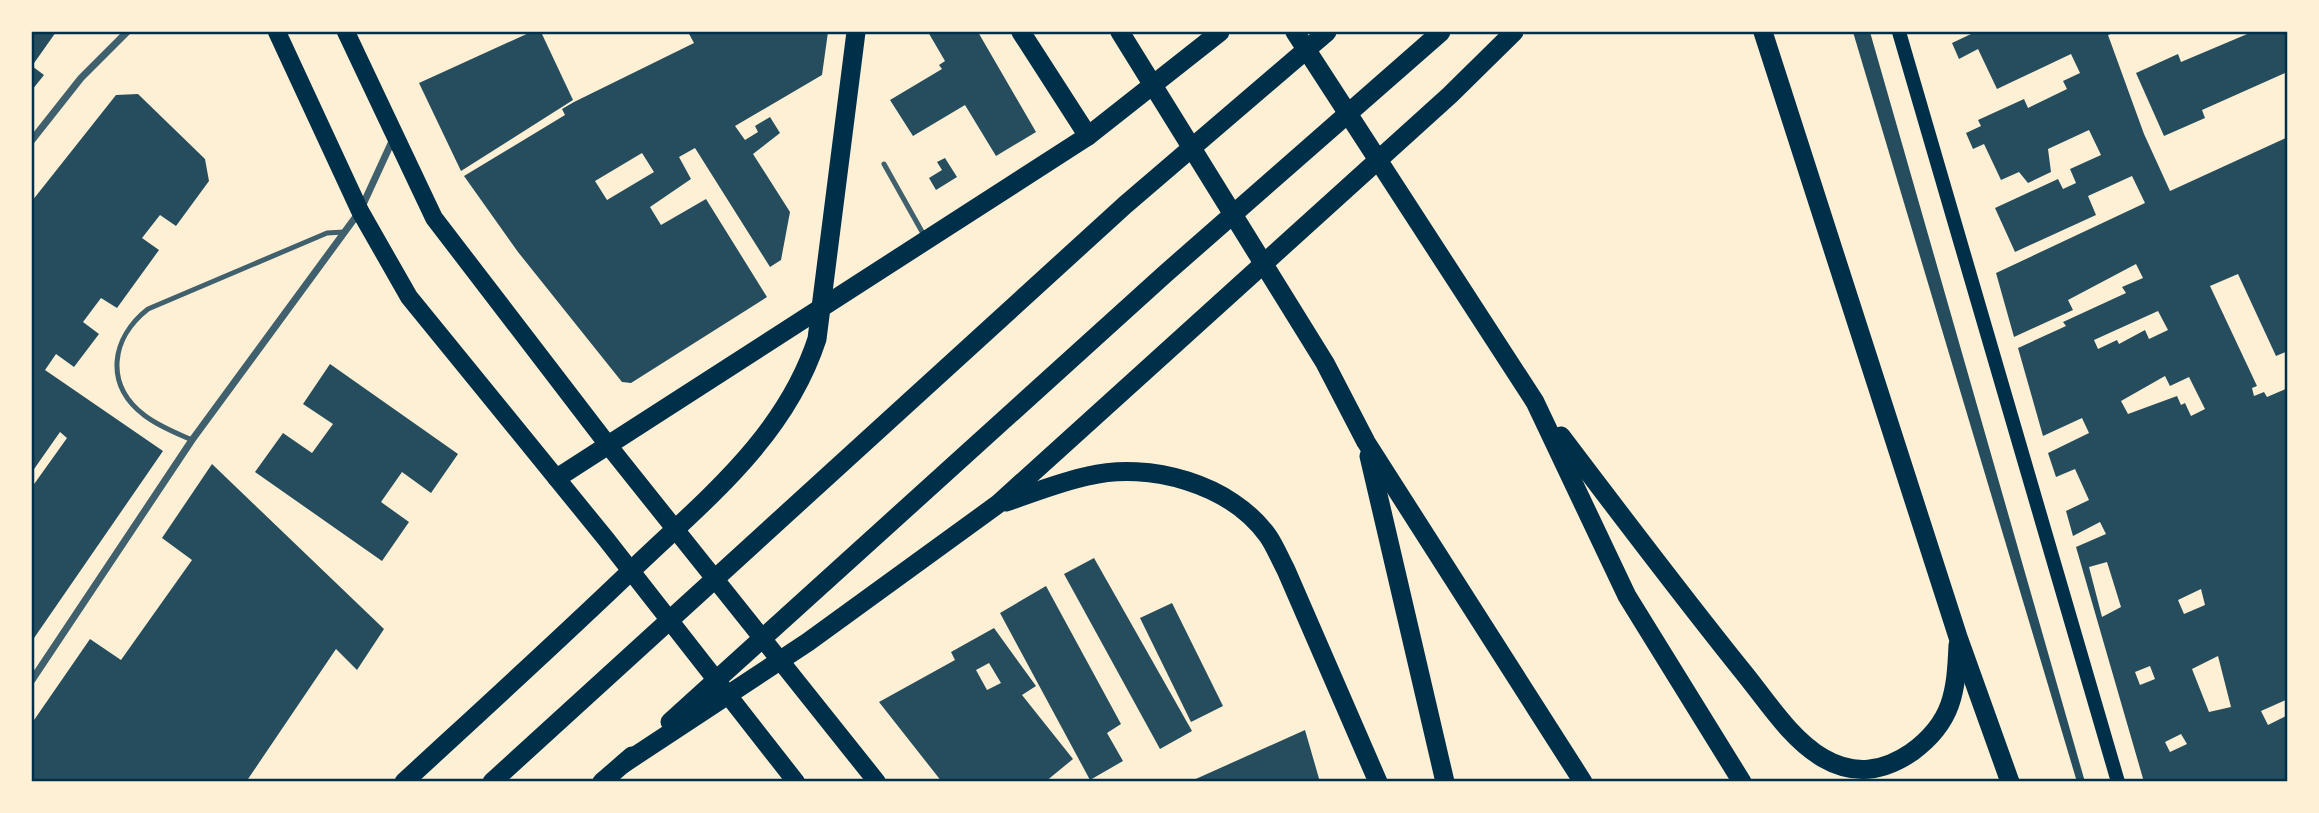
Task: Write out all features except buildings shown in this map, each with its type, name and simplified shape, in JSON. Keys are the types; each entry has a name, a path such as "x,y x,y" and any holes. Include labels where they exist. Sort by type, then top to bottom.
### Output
{"highway":[{"path":"404,782 550,649 744,463 788,405 806,374 817,339 856,32"},
{"path":"1021,32 1092,132"},
{"path":"1120,32 1325,363 1366,442 1583,782"},
{"path":"557,478 1092,132 1220,32"},
{"path":"1294,32 1535,402 1665,575 1793,732 1822,758 1851,770 1877,770 1918,747 1950,710 1956,685 1958,637"},
{"path":"492,782 1125,205 1327,32"},
{"path":"602,782 1165,274 1441,32"},
{"path":"623,764 808,642 998,504 1450,95 1514,32"},
{"path":"1763,32 1958,637 2010,782"},
{"path":"1535,402 1627,596 1742,782"},
{"path":"1366,442 1445,782"},
{"path":"998,504 1090,475 1145,472 1217,492 1244,512 1268,536 1286,570 1378,782"}],"main road":[{"path":"277,32 360,211 409,297 606,538 796,782"},
{"path":"346,32 434,218 608,446 877,782"},
{"path":"1899,32 2118,782"}],"street":[{"path":"32,140 81,78 127,32"},
{"path":"32,680 192,440 360,211 395,135"}],"lane":[{"path":"884,164 926,239"},
{"path":"192,440 143,414 128,399 116,366 125,331 148,309 327,233 344,232"}]}
